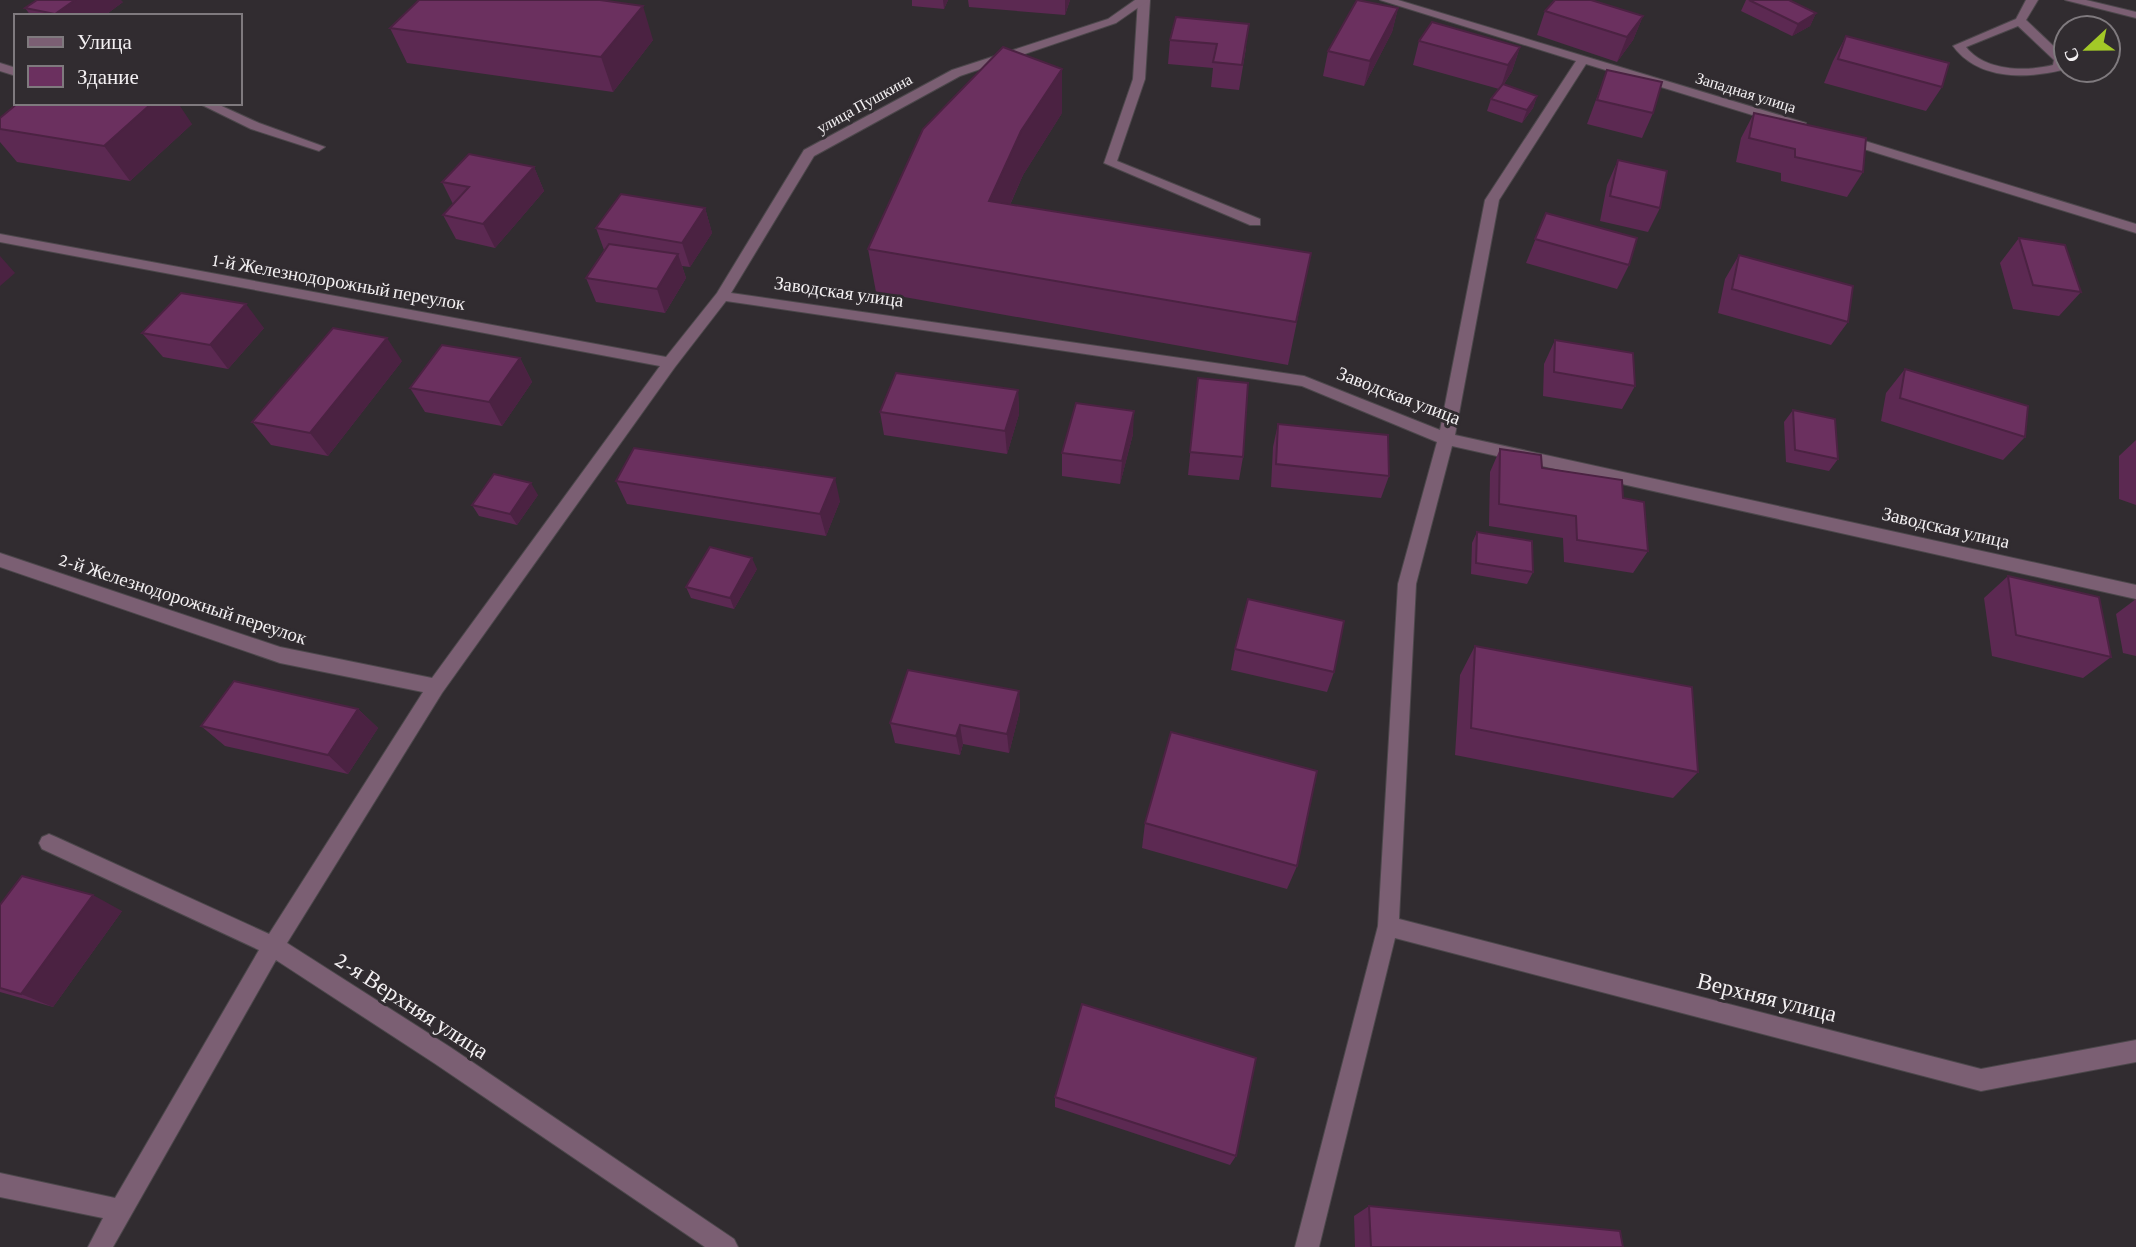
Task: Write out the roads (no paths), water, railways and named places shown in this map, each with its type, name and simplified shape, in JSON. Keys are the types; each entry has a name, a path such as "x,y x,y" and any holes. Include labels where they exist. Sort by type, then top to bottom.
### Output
{"street":[{"path":"1144,0 1139,79 1110,163 1255,222"},
{"name":"улица Пушкина","path":"100,1247 273,947 436,687 637,408 722,296 809,153 956,73 1112,21 1144,0"},
{"name":"Западная улица","path":"1385,0 2136,229"},
{"path":"2020,21 2060,59 2058,67 2047,71 1990,69 1965,57 1959,46 2020,21 2032,0"},
{"path":"2071,0 2136,15"},
{"path":"1307,1247 1388,926 1407,584 1446,439 1492,200 1584,59"},
{"path":"208,105 255,126 319,147"},
{"name":"1-й Железнодорожный переулок","path":"0,238 670,363"},
{"name":"Заводская улица","path":"722,296 1304,380 1446,439 2136,592"},
{"name":"2-й Железнодорожный переулок","path":"0,559 280,655 436,687"},
{"name":"2-я Верхняя улица","path":"49,843 273,947 453,1063 726,1247"},
{"name":"Верхняя улица","path":"1388,926 1981,1080 2136,1051"},
{"path":"0,1185 119,1210"}]}
